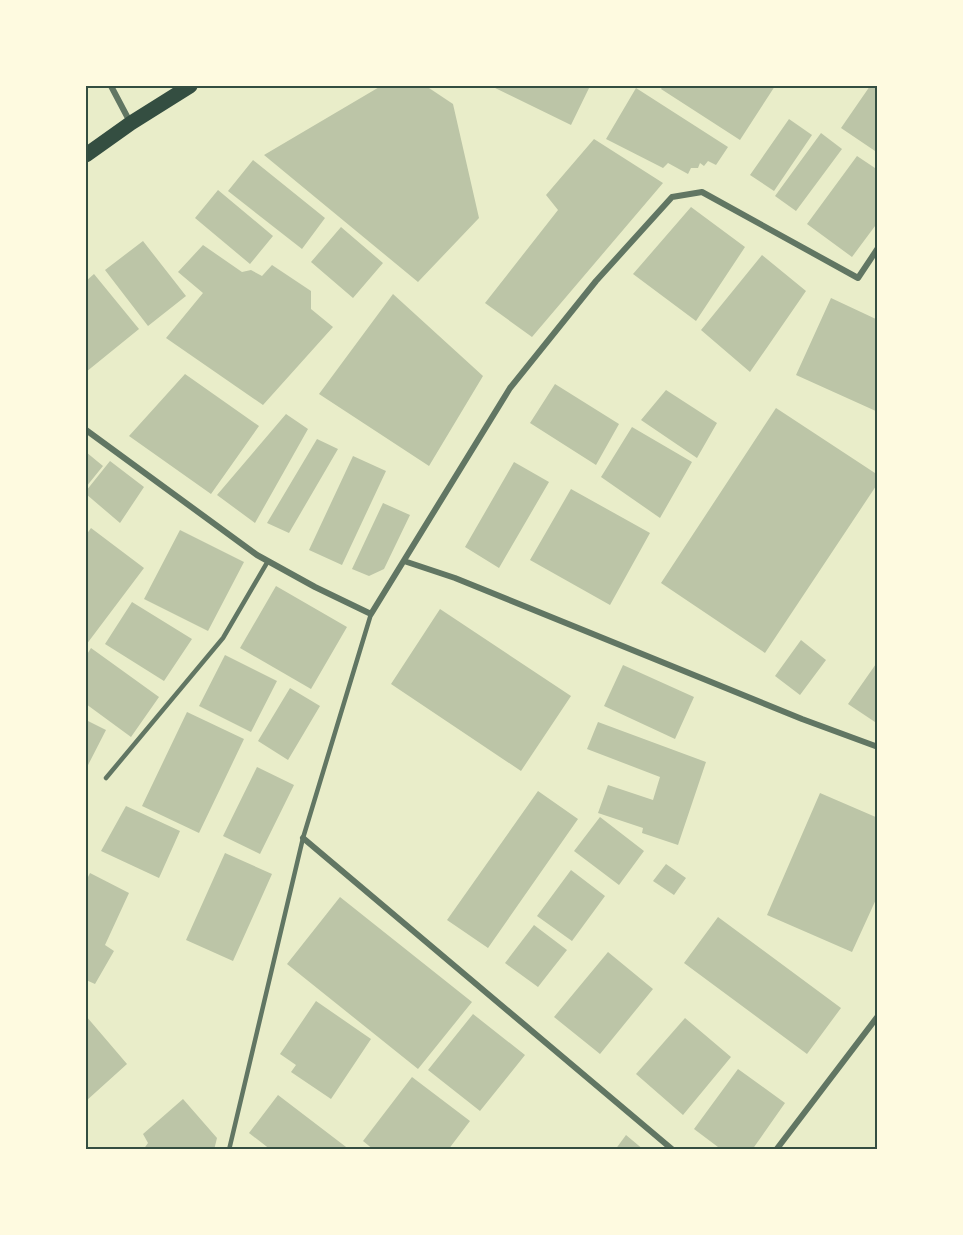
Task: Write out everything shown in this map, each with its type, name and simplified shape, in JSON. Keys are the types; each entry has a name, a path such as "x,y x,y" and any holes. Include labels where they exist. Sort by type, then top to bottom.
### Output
{"main road":[{"path":"86,155 190,86"}],"street":[{"path":"111,86 131,123"},
{"path":"86,430 144,474 268,561 371,614 510,388 596,281 672,196 702,192 858,278 878,248"},
{"path":"404,561 455,578 802,719 878,747"},
{"path":"303,838 673,1149"},
{"path":"776,1149 878,1016"}],"lane":[{"path":"106,778 223,638 268,561"},
{"path":"229,1149 303,838 371,614"}],"building":[{"path":"381,86 426,86 453,104 479,218 418,282 264,155"},
{"path":"491,86 590,86 571,125"},
{"path":"663,86 775,86 740,140 661,89"},
{"path":"870,86 878,86 878,153 841,128"},
{"path":"636,88 728,147 716,165 708,161 704,166 700,163 698,168 691,168 688,174 668,163 663,168 606,139"},
{"path":"789,119 812,135 774,191 750,175"},
{"path":"821,133 842,149 796,211 775,196"},
{"path":"594,139 663,183 532,337 485,303 558,210 546,195"},
{"path":"857,156 878,170 878,222 852,257 807,224"},
{"path":"253,160 325,218 302,249 228,191"},
{"path":"218,190 273,236 250,264 195,218"},
{"path":"691,207 745,247 696,321 633,274"},
{"path":"341,227 383,263 353,298 311,262"},
{"path":"143,241 186,296 148,326 105,270"},
{"path":"203,245 242,272 251,270 262,276 272,265 311,291 311,309 333,327 263,405 166,338 203,293 178,272"},
{"path":"762,255 806,291 750,372 701,330"},
{"path":"94,274 139,329 86,372 86,281"},
{"path":"393,294 483,376 429,466 319,394"},
{"path":"831,298 878,320 878,412 796,375"},
{"path":"185,374 259,426 211,494 129,436"},
{"path":"555,384 619,424 596,465 530,423"},
{"path":"666,390 717,423 697,458 641,420"},
{"path":"776,408 878,475 878,483 765,653 661,583"},
{"path":"286,414 308,429 255,523 217,495"},
{"path":"632,427 692,462 660,518 601,477"},
{"path":"317,439 338,449 289,533 267,523"},
{"path":"86,452 103,466 86,487"},
{"path":"353,456 386,471 342,565 309,550"},
{"path":"110,461 144,487 120,523 86,494"},
{"path":"514,462 549,482 499,568 465,547"},
{"path":"571,489 650,533 610,605 530,560"},
{"path":"383,503 410,515 384,569 369,576 352,569"},
{"path":"91,528 144,568 86,645 86,535"},
{"path":"180,530 244,562 208,631 144,599"},
{"path":"276,586 347,627 311,689 240,648"},
{"path":"132,602 192,639 164,681 105,644"},
{"path":"440,609 571,696 521,771 391,684"},
{"path":"801,640 826,660 800,695 775,676"},
{"path":"91,648 159,697 131,737 86,704 86,656"},
{"path":"225,655 277,681 251,732 199,706"},
{"path":"878,661 878,724 848,704"},
{"path":"623,665 694,697 675,739 604,706"},
{"path":"290,688 320,706 288,760 258,741"},
{"path":"187,712 244,739 199,833 142,806"},
{"path":"86,720 106,730 86,769"},
{"path":"598,722 706,762 678,845 642,833 643,828 598,813 608,785 653,800 660,777 587,749"},
{"path":"257,767 294,785 260,854 223,836"},
{"path":"538,791 578,819 488,948 447,920"},
{"path":"820,793 878,818 878,895 852,952 767,915"},
{"path":"126,806 180,831 159,878 101,851"},
{"path":"600,817 644,851 619,885 574,851"},
{"path":"225,853 272,874 233,961 186,940"},
{"path":"666,864 686,878 674,895 653,881"},
{"path":"571,870 605,896 572,941 537,916"},
{"path":"90,873 129,893 105,945 114,951 95,984 86,980 86,881"},
{"path":"340,897 472,1002 418,1069 287,964"},
{"path":"718,917 841,1008 807,1054 684,963"},
{"path":"534,925 567,950 538,987 505,963"},
{"path":"608,952 653,989 600,1054 554,1017"},
{"path":"316,1001 371,1039 331,1099 291,1072 296,1065 280,1054"},
{"path":"473,1014 525,1055 480,1111 428,1070"},
{"path":"86,1016 127,1064 86,1101"},
{"path":"685,1018 731,1057 683,1115 636,1074"},
{"path":"738,1069 785,1103 752,1150 722,1150 694,1129"},
{"path":"412,1077 470,1121 448,1150 374,1150 363,1141"},
{"path":"278,1095 350,1150 271,1150 249,1133"},
{"path":"183,1099 217,1138 214,1150 143,1150 148,1143 143,1134"},
{"path":"626,1135 644,1150 615,1150"}]}
